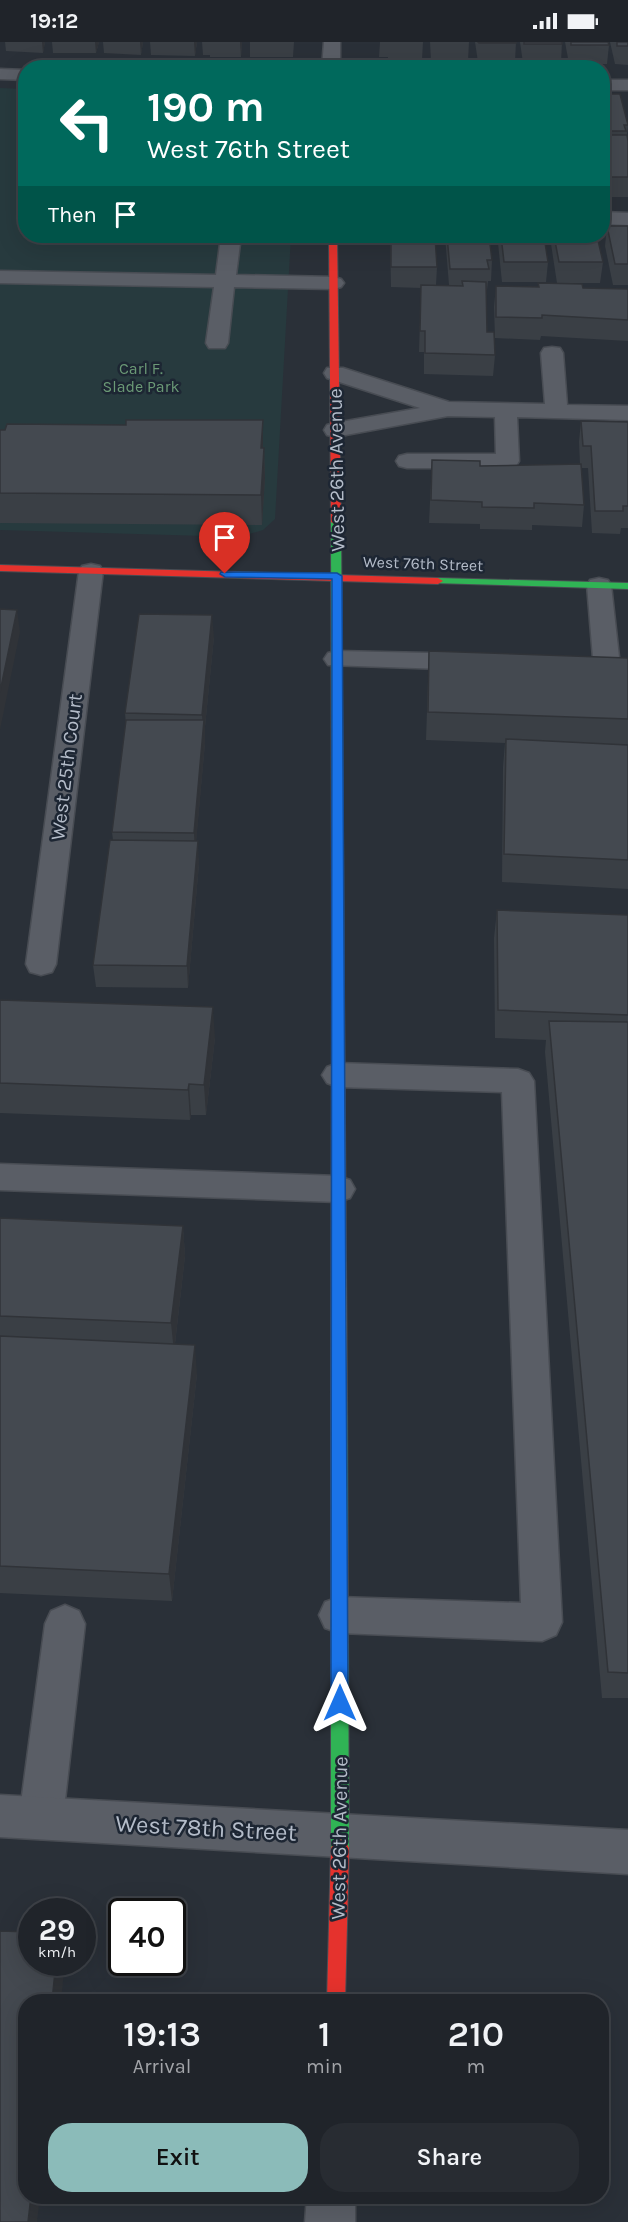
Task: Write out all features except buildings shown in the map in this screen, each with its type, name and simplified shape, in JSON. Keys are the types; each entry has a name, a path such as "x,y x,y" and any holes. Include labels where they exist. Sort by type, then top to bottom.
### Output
{"street":[{"path":"331,60 332,42"},
{"path":"0,74 18,75"},
{"path":"610,85 628,85"},
{"path":"610,218 628,219"},
{"path":"217,343 230,243"},
{"name":"West 26th Avenue","path":"333,243 337,576 340,1835 336,1994"},
{"path":"0,278 334,283"},
{"path":"552,352 556,410"},
{"path":"335,373 448,409"},
{"path":"335,430 448,409 628,413"},
{"path":"406,460 508,461 506,410"},
{"name":"West 76th Street","path":"0,568 628,586"},
{"name":"West 25th Court","path":"41,964 91,571"},
{"path":"548,664 607,666 599,585"},
{"path":"337,659 501,663"},
{"path":"338,1075 518,1081 542,1622 339,1615"},
{"path":"0,1177 338,1189"},
{"path":"20,1817 64,1624"},
{"name":"West 78th Street","path":"20,1817 628,1852"},
{"path":"330,2222 331,2204"}],"green space":[{"name":"Carl F. Slade Park","path":"0,88 18,89 18,243 291,243 275,519 263,530 239,537 0,530"}],"traffic: fast":[{"path":"336,522 338,982"},
{"path":"438,581 628,586"},
{"path":"339,1394 340,1848"}],"traffic: slow":[{"path":"338,982 339,1394"}],"traffic: jam":[{"path":"333,243 336,522"},
{"path":"0,568 438,581"},
{"path":"336,1994 340,1848"}],"route":[{"path":"225,574 337,576 340,1703"}]}
